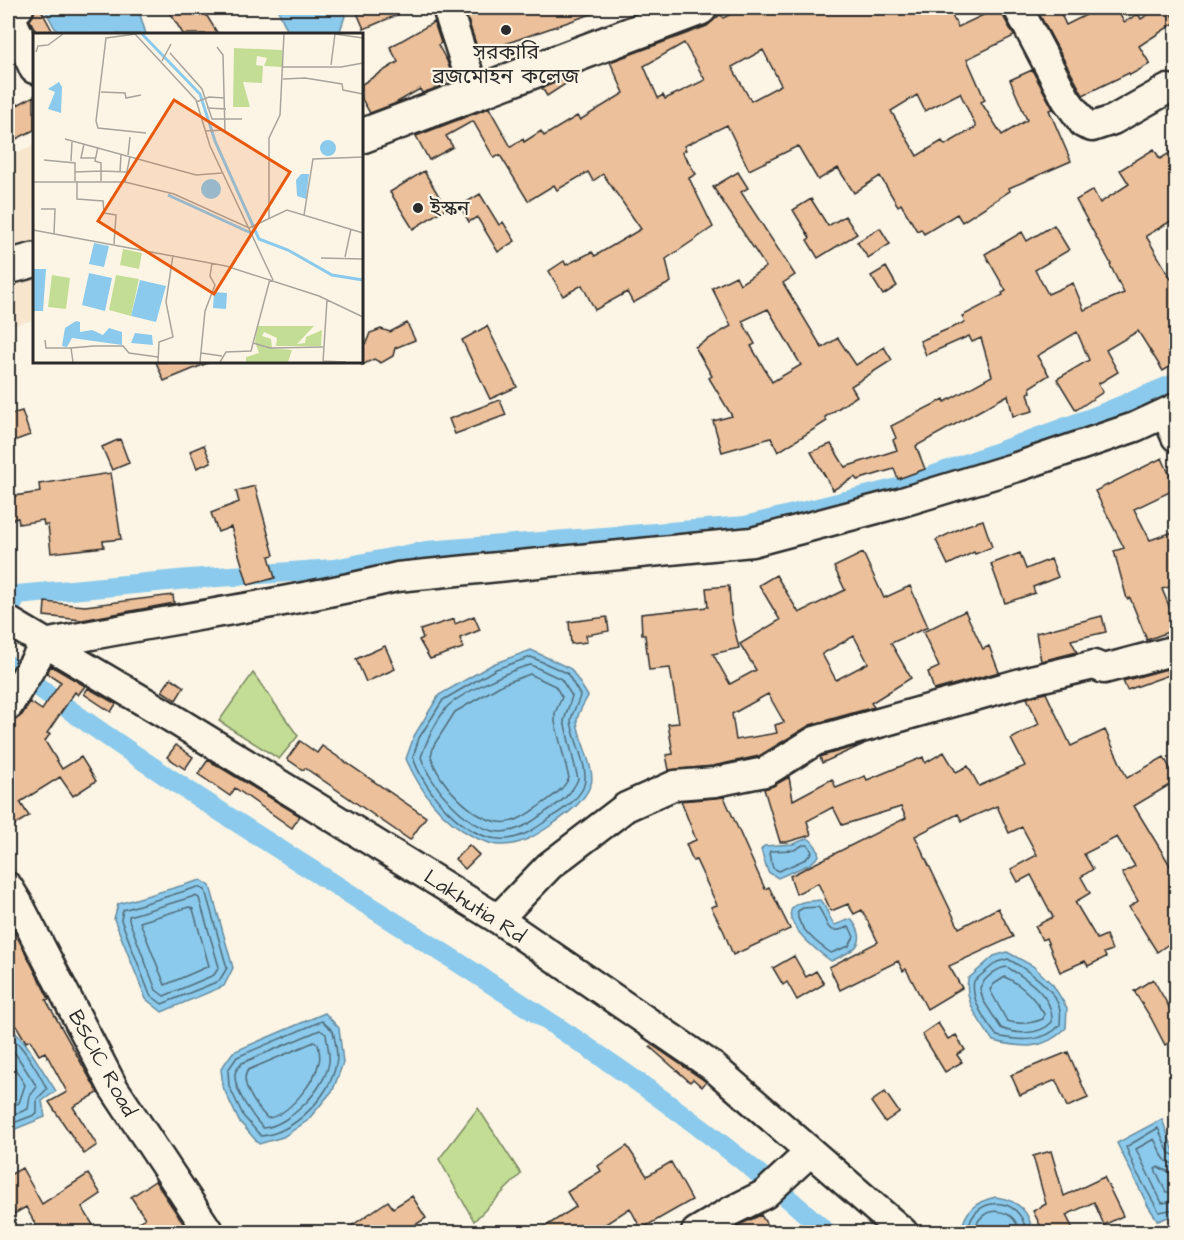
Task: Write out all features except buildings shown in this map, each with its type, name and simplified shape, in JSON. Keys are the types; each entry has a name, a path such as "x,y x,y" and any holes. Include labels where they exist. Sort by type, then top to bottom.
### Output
{"main road":[{"path":"363,136 700,8"},
{"path":"8,267 33,260"}],"street":[{"path":"19,8 11,18 33,67"},
{"path":"447,8 475,93"},
{"path":"1018,8 1066,99 1084,124 1092,127 1105,123 1168,89 1176,91"},
{"path":"11,700 41,651 123,628 236,611 398,577 752,542 899,503 1017,467 1135,427 1173,420"},
{"name":"Lakhutia Rd","path":"11,623 41,651 167,715 498,919 712,1066 903,1233"},
{"path":"498,919 549,866 626,807 675,786 715,782 765,772 816,741 1035,679 1094,665 1104,669 1176,650"},
{"name":"BSCIC Road","path":"8,887 113,1087 209,1233"},
{"path":"696,1233 731,1211 765,1194 810,1152"}],"shaded area":[{"path":"33,145 33,320 8,326 8,156"}],"green space":[{"path":"253,673 298,736 279,759 219,721"},
{"path":"478,1108 521,1174 474,1221 439,1159"}],"water":[{"path":"44,8 138,8 146,33 57,33"},
{"path":"277,8 342,8 345,16 339,33 289,33"},
{"path":"531,650 571,669 588,696 577,721 591,771 591,784 584,797 574,808 539,833 514,844 493,844 462,830 442,814 425,794 406,759 414,736 439,695 493,664"},
{"path":"808,838 816,846 819,856 810,864 778,878 768,872 761,850 764,846 793,844"},
{"path":"201,880 210,886 233,968 224,986 162,1012 146,999 114,919 118,904"},
{"path":"820,900 835,925 851,919 859,935 857,946 831,961 796,929 790,914 793,907 799,903"},
{"path":"1007,952 1033,966 1053,985 1067,1008 1066,1028 1049,1041 1023,1046 993,1041 974,1012 968,996 968,979 994,956"},
{"path":"325,1013 339,1028 343,1063 333,1090 307,1121 283,1137 259,1144 239,1121 223,1087 221,1069 233,1052"},
{"path":"13,1030 26,1044 56,1091 42,1101 45,1117 8,1132 8,1031"},
{"path":"1162,1119 1176,1157 1176,1214 1158,1221 1148,1206 1117,1143"},
{"path":"996,1197 1010,1201 1021,1208 1028,1218 1032,1232 962,1232 965,1219 972,1208 982,1201"}],"waterway":[{"path":"8,613 17,595 189,579 334,569 426,551 745,526 902,487 1094,417 1176,383"},
{"path":"8,665 62,705 174,781 602,1057 739,1158 826,1232"}],"place":[{"name":"সরকারি ব্রজমোহন কলেজ","path":"506,30"},
{"name":"ইস্কন","path":"418,208"}]}
